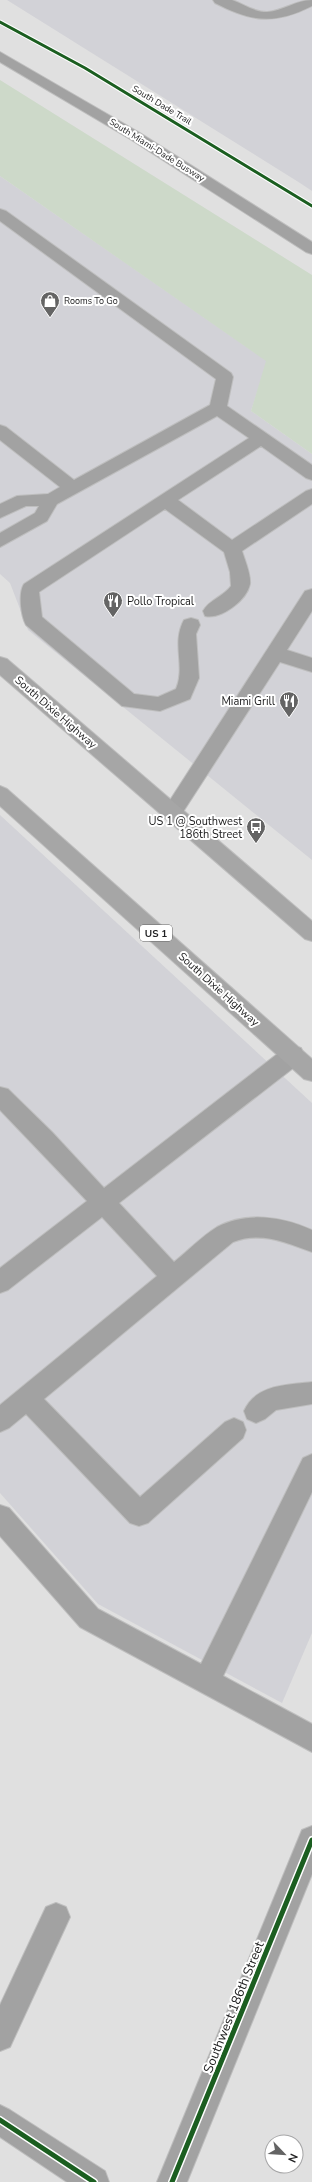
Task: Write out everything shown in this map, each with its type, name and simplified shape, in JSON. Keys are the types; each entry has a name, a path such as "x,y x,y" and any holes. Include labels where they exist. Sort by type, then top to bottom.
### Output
{"highway":[{"name":"South Dixie Highway","path":"0,664 312,933"},
{"name":"South Dixie Highway","path":"0,794 312,1072"}],"street":[{"path":"220,0 242,12 265,18 292,11 312,1"},
{"name":"South Miami-Dade Busway","path":"0,56 135,136 312,249"},
{"path":"0,214 226,377 218,408 51,500 23,500 0,512"},
{"path":"218,408 312,474"},
{"path":"0,431 73,488"},
{"path":"191,625 187,634 190,678 183,694 160,704 130,701 33,620 30,589 261,438"},
{"path":"232,549 312,495"},
{"path":"0,541 41,517 51,500"},
{"path":"164,500 232,549 242,581 240,590 234,597 212,611"},
{"path":"172,813 312,596"},
{"path":"275,653 312,664"},
{"path":"0,1282 103,1201 293,1056"},
{"path":"0,1096 103,1201 173,1277"},
{"path":"0,1420 225,1235 242,1228 274,1229 297,1234 312,1242"},
{"path":"256,1411 270,1399 312,1393"},
{"path":"26,1398 139,1514 234,1430"},
{"path":"206,1682 312,1466"},
{"path":"0,1517 89,1618 312,1739"},
{"name":"Southwest 186th Street","path":"172,2182 312,1840"},
{"path":"0,2037 56,1917"},
{"path":"0,2120 94,2182"}],"shaded area":[{"path":"7,0 312,0 312,191 300,183"},
{"path":"0,176 267,361 251,411 312,454 312,860 28,630 10,583 0,574"},
{"path":"0,815 312,1103 312,1633 282,1703 98,1604 0,1493"}],"green space":[{"path":"0,80 312,275 312,454 251,411 266,361 0,176"}],"cycle path":[{"name":"South Dade Trail","path":"0,22 85,68 312,206"},
{"path":"172,2182 312,1840"},
{"path":"0,2120 94,2182"}],"place":[{"name":"Rooms To Go","path":"50,318"},
{"name":"Pollo Tropical","path":"113,618"},
{"name":"Miami Grill","path":"289,718"},
{"name":"US 1 @ Southwest 186th Street","path":"256,844"}]}
